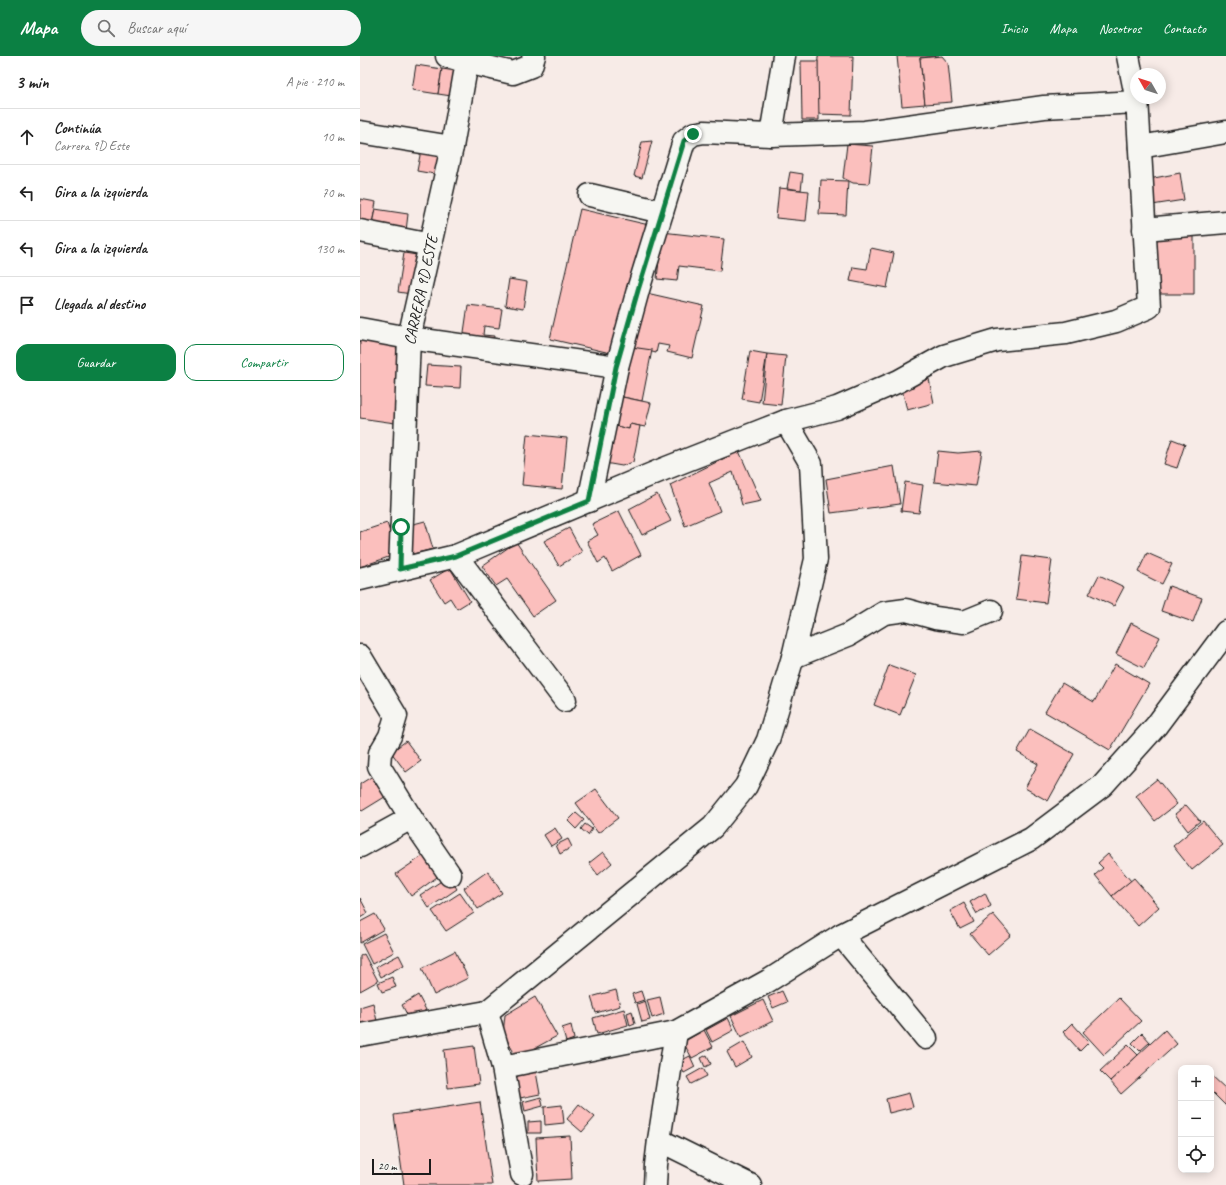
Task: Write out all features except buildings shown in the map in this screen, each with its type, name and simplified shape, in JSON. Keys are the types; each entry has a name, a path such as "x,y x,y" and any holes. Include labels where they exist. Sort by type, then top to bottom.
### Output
{"street":[{"path":"457,59 513,72 532,66 534,56"},
{"path":"771,135 784,56"},
{"path":"1128,56 1131,68"},
{"name":"CARRERA 9D ESTE","path":"400,569 409,338 452,147 457,59"},
{"path":"589,501 616,367 684,141 693,134 704,132 771,135 865,132 1044,107 1130,99"},
{"path":"360,580 456,556 664,469 786,421 837,408 899,381 944,356 997,340 1066,333 1116,321 1149,307 1137,104"},
{"path":"360,132 452,147"},
{"path":"1140,147 1226,132"},
{"path":"590,195 662,212"},
{"path":"1144,229 1226,222"},
{"path":"360,231 431,245"},
{"path":"360,329 409,338 616,367"},
{"path":"360,1035 487,1012 713,827 746,786 768,740 793,657 816,559 811,464 786,421"},
{"path":"456,556 565,700"},
{"path":"793,657 848,636 884,613 906,610 935,618 964,622 991,610"},
{"path":"503,1067 676,1032 768,981 841,935 1031,839 1103,785 1156,726 1226,632"},
{"path":"360,656 396,716 390,736 380,753 379,766 411,818 450,875"},
{"path":"360,846 411,818"},
{"path":"841,935 926,1038"},
{"path":"487,1012 503,1067 522,1174"},
{"path":"655,1185 659,1140 676,1032"},
{"path":"659,1140 750,1185"}],"route":[{"path":"401,527 400,569 456,556 589,501 616,367 684,141 693,134"}]}
